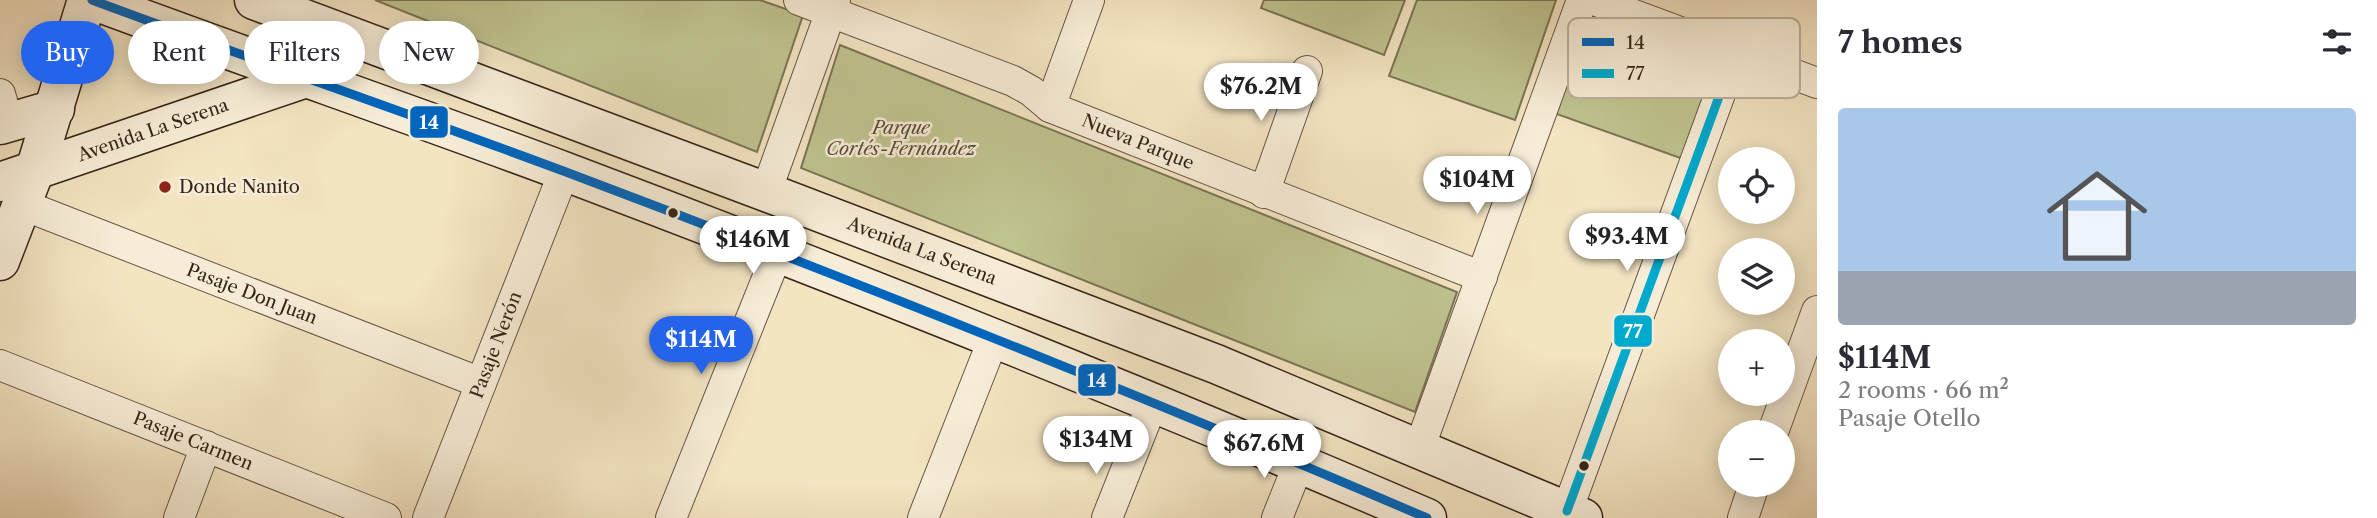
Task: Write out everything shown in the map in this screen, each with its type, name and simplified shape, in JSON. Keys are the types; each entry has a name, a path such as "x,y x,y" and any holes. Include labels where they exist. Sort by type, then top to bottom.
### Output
{"main road":[{"path":"0,261 19,186 55,109 90,0 244,56"},
{"name":"Avenida La Serena","path":"254,0 1216,364 1575,515"},
{"name":"Avenida La Serena","path":"19,186 290,84"},
{"path":"322,84 778,254 1153,402 1427,518"},
{"path":"3,114 55,109"}],"street":[{"name":"Nueva Parque","path":"800,0 833,6 1013,80 1050,107 1482,277"},
{"path":"1050,107 1089,0"},
{"path":"1576,18 1582,0"},
{"path":"1594,0 1642,18"},
{"path":"766,192 833,6"},
{"path":"1419,449 1568,39"},
{"path":"1264,193 1307,71"},
{"path":"1800,77 1817,83"},
{"path":"1575,515 1719,98"},
{"name":"Pasaje Nerón","path":"428,518 564,172"},
{"name":"Pasaje Don Juan","path":"19,186 481,383"},
{"path":"671,518 778,254"},
{"path":"1777,420 1817,310"},
{"path":"923,518 993,340"},
{"name":"Pasaje Carmen","path":"0,365 386,518"},
{"path":"1107,518 1153,402"},
{"path":"178,518 206,446"},
{"path":"1277,518 1299,463"},
{"path":"1742,518 1750,497"}],"green space":[{"path":"375,0 760,0 803,15 757,152 479,41 479,21 428,21"},
{"path":"1264,0 1405,0 1384,55 1261,8"},
{"path":"1417,0 1556,0 1515,120 1389,76"},
{"name":"Parque Cortés-Fernández","path":"840,45 1457,292 1415,412 801,168"},
{"path":"1568,64 1568,98 1708,98 1686,160 1551,112"}],"transit line":[{"name":"14","path":"92,0 507,150 783,255 1106,384 1427,518"},
{"name":"77","path":"1567,511 1718,98"}],"place":[{"name":"Donde Nanito","path":"165,187"}]}
